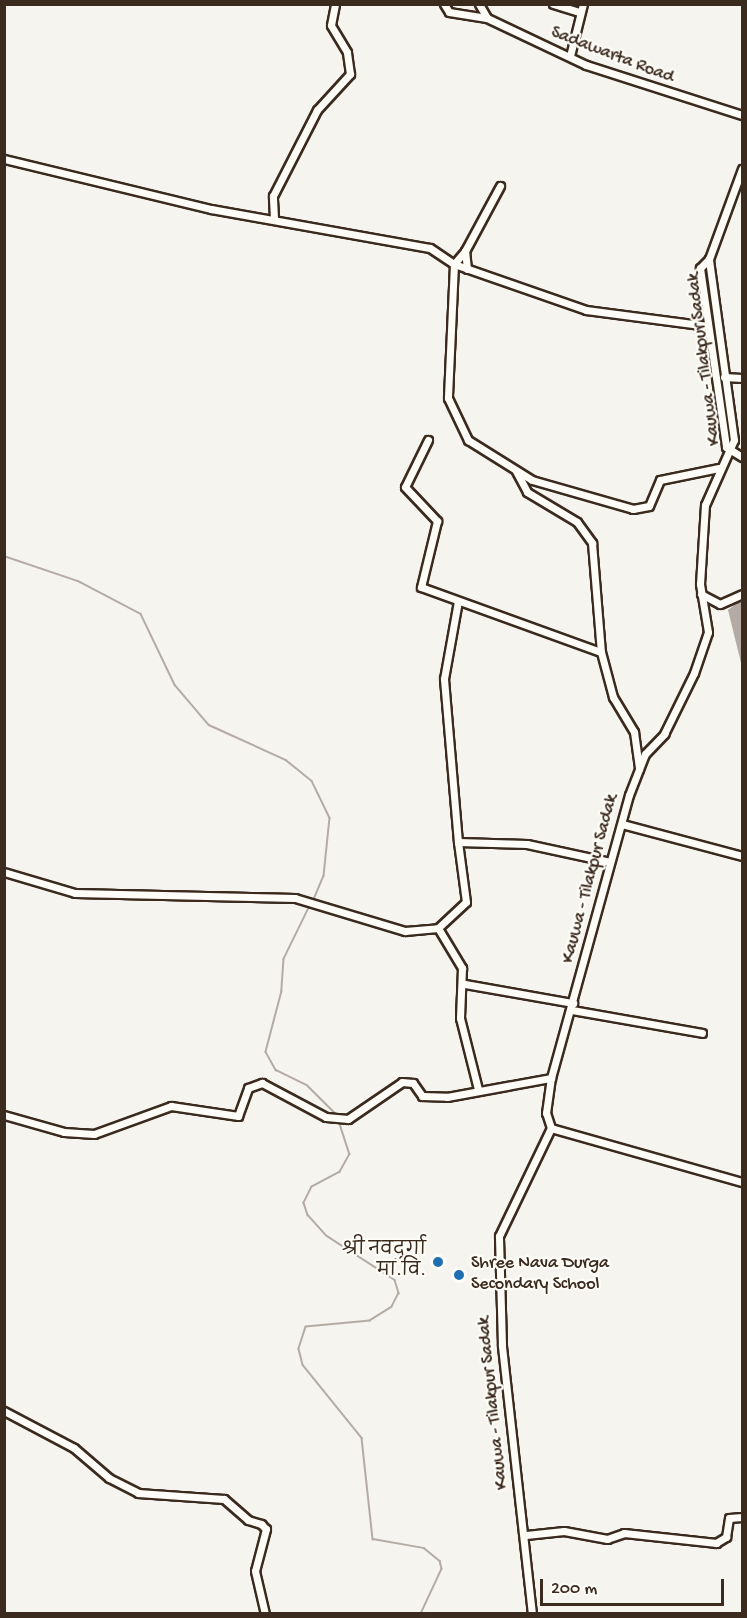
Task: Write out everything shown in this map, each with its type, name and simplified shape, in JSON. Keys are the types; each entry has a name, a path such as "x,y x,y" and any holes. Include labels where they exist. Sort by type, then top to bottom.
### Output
{"street":[{"path":"274,218 273,196 317,110 350,74 347,51 331,25 335,4"},
{"name":"Sadawarta Road","path":"444,4 449,12 487,18 570,56 742,115"},
{"path":"479,4 487,18"},
{"path":"553,4 581,8 570,56"},
{"path":"4,159 211,209 274,218 430,249 454,264 586,310 708,326"},
{"name":"Kauwa - Tilakpur Sadak","path":"532,1614 526,1535 502,1345 499,1236 551,1128 546,1113 551,1078 610,862 639,769 670,721 708,632 701,594 705,505 719,468 733,450 709,259 742,170"},
{"path":"500,186 465,251 454,264 448,398 453,418 468,440 516,471 580,495 643,510 660,480 719,468"},
{"path":"465,251 467,269"},
{"path":"709,259 700,268 726,447 742,457"},
{"path":"724,377 742,378"},
{"path":"428,440 405,488 437,521 420,581 426,591 601,652"},
{"path":"516,471 527,492 577,522 592,543 601,652 613,697 634,732 639,769"},
{"path":"701,594 720,604 742,594"},
{"path":"4,872 105,897 295,898 405,931 438,928 466,902 458,842 444,679 458,601"},
{"path":"622,824 742,855"},
{"path":"458,842 527,844 610,862"},
{"path":"438,928 462,968 465,984 460,1018 478,1089"},
{"path":"465,984 702,1033"},
{"path":"4,1115 64,1132 94,1134 171,1106 238,1116 248,1088 262,1083 326,1117 356,1119 402,1082 413,1083 422,1096 447,1097 478,1089 551,1078"},
{"path":"551,1128 742,1182"},
{"path":"4,1411 74,1448 109,1478 138,1493 183,1492 224,1499 248,1520 261,1524 266,1529 255,1571 265,1614"},
{"path":"526,1535 564,1531 607,1539 624,1533 716,1543 726,1537 729,1518 742,1517"}],"shaded area":[{"path":"742,599 742,667 728,610"}],"waterway":[{"path":"4,556 78,581 141,614 175,685 209,725 286,760 312,781 330,818 324,876 314,900"},
{"path":"310,906 284,959 282,991 266,1052 276,1070 307,1085 336,1114"},
{"path":"339,1121 350,1154 340,1172 312,1187 304,1203 308,1215 327,1236 395,1280 399,1293 392,1307 370,1321 306,1327 299,1349 303,1365 362,1438 373,1539 424,1548 440,1561 442,1569 421,1614"}],"place":[{"name":"श्री नवदुर्गा मा.वि.","path":"438,1262"},
{"name":"Shree Nava Durga Secondary School","path":"459,1275"}]}
